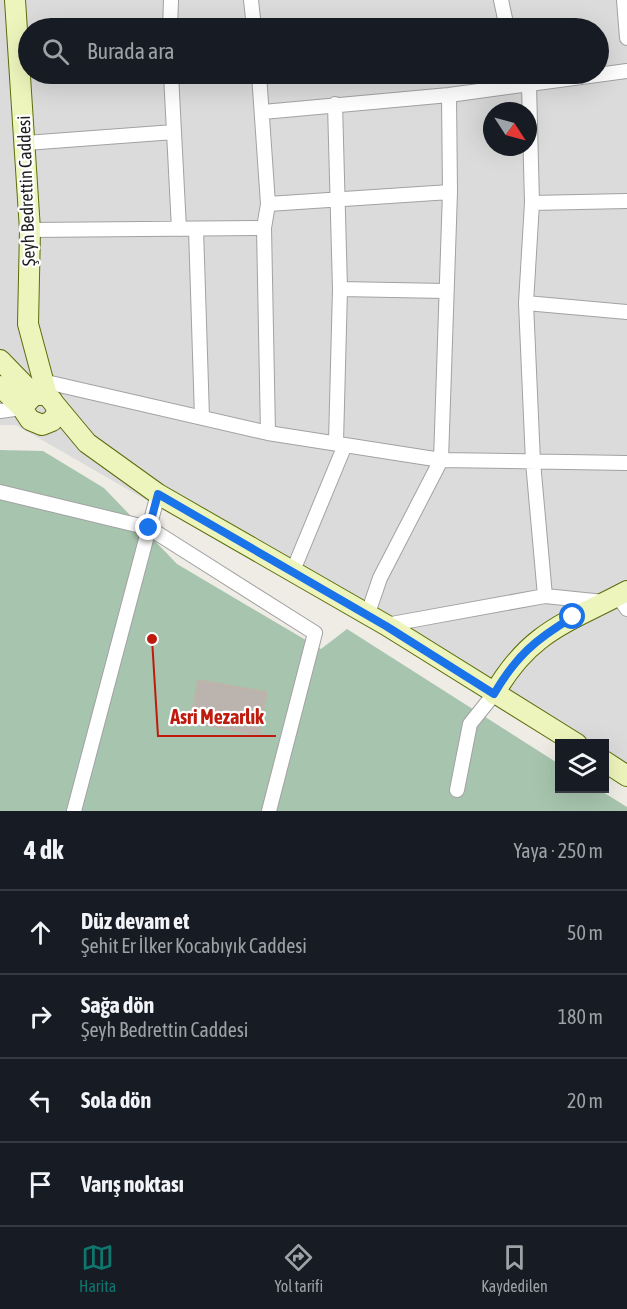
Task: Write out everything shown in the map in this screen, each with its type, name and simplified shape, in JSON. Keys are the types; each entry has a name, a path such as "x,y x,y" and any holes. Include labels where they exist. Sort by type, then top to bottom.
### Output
{"main road":[{"name":"Şeyh Bedrettin Caddesi","path":"15,0 18,19"},
{"name":"Şeyh Bedrettin Caddesi","path":"25,84 30,230 28,324 39,396 87,443 158,494 386,626 569,739"},
{"path":"0,360 58,411 52,421 42,425"},
{"path":"0,387 39,396"},
{"path":"39,396 30,420 87,443"},
{"path":"494,694 510,666 539,638 573,617 620,599"},
{"path":"609,764 627,776"}],"street":[{"path":"170,18 171,0"},
{"path":"250,0 253,18"},
{"path":"501,0 505,18"},
{"path":"624,0 627,38"},
{"path":"609,73 627,71"},
{"path":"172,84 179,229"},
{"path":"260,84 264,111 268,204 264,228 268,432"},
{"path":"264,111 449,95 510,84"},
{"path":"521,84 532,203 526,303 534,462 545,596"},
{"path":"367,616 380,578 441,460 450,192 449,95"},
{"path":"292,573 340,443 339,199 335,104"},
{"path":"26,143 174,132"},
{"path":"268,204 450,192"},
{"path":"532,203 627,201"},
{"path":"30,230 264,228"},
{"path":"196,229 202,417"},
{"path":"340,289 445,291"},
{"path":"526,303 627,312"},
{"path":"0,411 39,396 202,417 268,432 441,460 627,463"},
{"path":"0,492 149,528 315,633 268,811"},
{"path":"74,811 158,494"},
{"path":"386,626 545,596 620,599"},
{"path":"457,790 470,724 494,694"}],"shaded area":[{"path":"0,0 627,0 627,778 609,767 609,739 561,739 16,425 0,425"}],"green space":[{"path":"0,450 43,451 104,488 177,564 321,649 347,629 555,761 555,793 604,793 627,807 627,811 0,811"}],"building":[{"path":"198,680 267,692 259,735 190,722"}],"place":[{"name":"Asri Mezarlık","path":"152,639"}],"route":[{"path":"149,528 158,494 386,626 494,694 510,666 539,638 573,617"}]}
